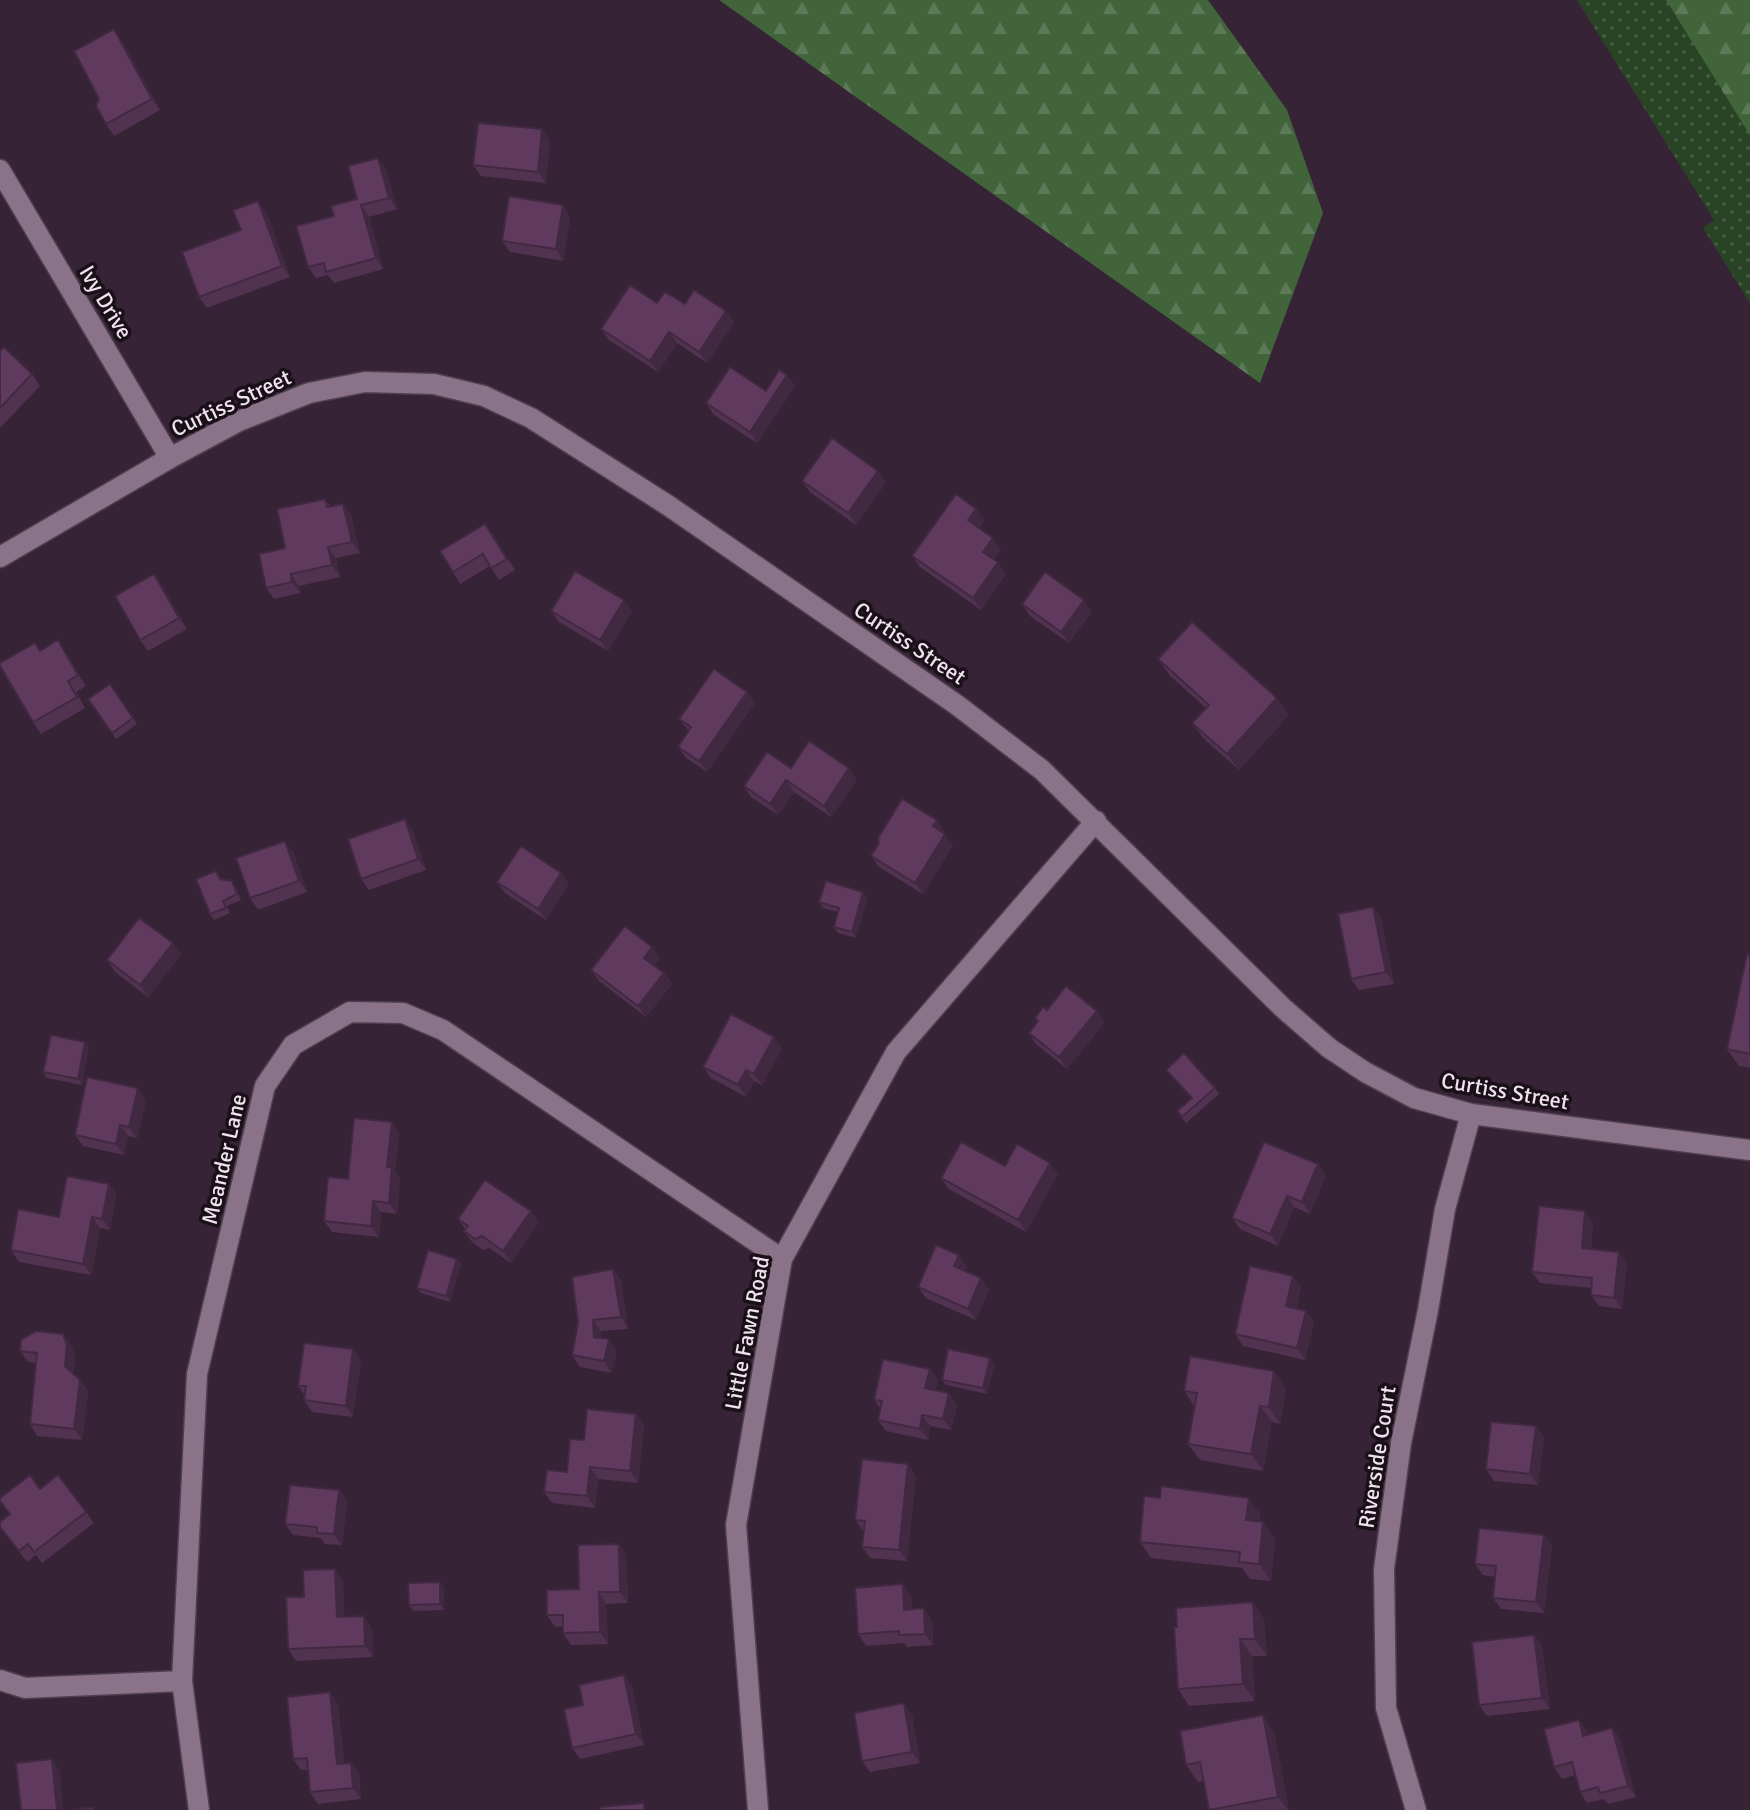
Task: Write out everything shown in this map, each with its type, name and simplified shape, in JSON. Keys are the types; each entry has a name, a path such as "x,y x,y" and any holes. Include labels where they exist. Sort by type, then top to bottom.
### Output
{"street":[{"name":"Ivy Drive","path":"0,170 170,458"},
{"name":"Curtiss Street","path":"0,557 239,421 309,393 365,382 434,384 484,396 531,418 669,506 957,705 1042,770 1283,1008 1329,1048 1365,1072 1414,1098 1471,1114 1750,1150"},
{"name":"Little Fawn Road","path":"758,1810 736,1525 782,1259 896,1052 1096,821"},
{"name":"Meander Lane","path":"199,1810 182,1681 197,1374 265,1086 293,1045 350,1012 403,1013 443,1030 782,1259"},
{"name":"Riverside Court","path":"1416,1810 1386,1708 1384,1569 1401,1443 1445,1209 1471,1114"},
{"path":"0,1680 25,1688 182,1681"}],"green space":[{"path":"719,0 1208,0 1287,110 1323,213 1260,383"},
{"path":"1577,0 1669,0 1750,130 1750,303 1703,228 1714,220"},
{"path":"1666,0 1750,0 1750,135"}],"building":[{"path":"114,29 152,99 106,124 96,106 99,99 74,51"},
{"path":"478,123 542,129 538,172 473,165"},
{"path":"378,158 389,198 361,205 376,258 326,272 324,263 308,267 296,226 334,216 331,206 357,199 348,166"},
{"path":"509,196 563,205 556,249 502,241"},
{"path":"258,201 282,266 199,297 182,252 241,230 233,210"},
{"path":"630,285 657,303 665,292 685,304 694,290 726,311 699,352 669,332 650,361 601,329"},
{"path":"4,347 32,374 0,408 0,351"},
{"path":"730,367 766,391 779,370 787,375 750,432 706,403"},
{"path":"832,438 878,471 848,513 802,481"},
{"path":"956,494 976,509 968,520 993,538 983,552 998,562 973,598 912,556"},
{"path":"325,499 327,507 343,504 352,542 328,547 332,565 291,574 292,582 266,588 259,554 285,548 277,509"},
{"path":"485,524 507,559 491,568 483,554 453,572 440,551"},
{"path":"575,571 624,600 600,640 551,611"},
{"path":"1045,572 1084,600 1061,632 1022,604"},
{"path":"154,574 179,618 140,640 115,596"},
{"path":"1192,622 1277,698 1227,754 1192,723 1209,705 1158,659"},
{"path":"58,640 78,675 68,681 77,697 33,722 0,663 35,643 40,651"},
{"path":"714,669 747,692 699,761 678,747 691,727 679,719"},
{"path":"110,684 133,718 112,733 88,699"},
{"path":"809,741 849,768 824,806 786,780 770,804 744,786 767,752 791,768"},
{"path":"902,799 937,820 933,826 945,834 915,883 871,856 879,843 878,838"},
{"path":"405,819 418,859 361,879 348,839"},
{"path":"285,841 299,881 250,898 236,858"},
{"path":"521,846 561,873 538,909 497,882"},
{"path":"216,871 220,879 232,881 237,894 223,901 226,908 210,914 196,879"},
{"path":"826,881 863,892 852,932 834,927 839,908 819,902"},
{"path":"1373,907 1386,972 1351,979 1338,914"},
{"path":"139,918 173,943 140,985 107,960"},
{"path":"625,926 652,947 644,958 664,973 638,1006 591,970"},
{"path":"1747,954 1750,955 1750,1054 1727,1049"},
{"path":"1066,986 1097,1011 1059,1057 1029,1033 1043,1007 1047,1010"},
{"path":"731,1014 774,1037 754,1074 746,1070 738,1085 703,1067"},
{"path":"51,1035 85,1042 78,1079 43,1072"},
{"path":"1184,1053 1215,1088 1182,1117 1177,1111 1192,1098 1166,1070"},
{"path":"87,1077 138,1088 129,1127 120,1125 116,1144 75,1135"},
{"path":"354,1118 392,1122 387,1167 392,1167 389,1203 373,1201 371,1226 324,1221 328,1177 348,1179"},
{"path":"961,1142 1005,1166 1017,1144 1050,1163 1018,1220 941,1178"},
{"path":"1264,1142 1318,1164 1302,1202 1287,1196 1270,1234 1232,1218"},
{"path":"67,1176 109,1184 102,1219 92,1217 83,1264 11,1250 18,1209 59,1217"},
{"path":"485,1180 531,1211 503,1251 482,1236 475,1239 464,1231 468,1226 458,1219"},
{"path":"1539,1206 1585,1211 1582,1248 1619,1252 1614,1298 1591,1295 1592,1278 1532,1272"},
{"path":"936,1245 959,1255 954,1266 981,1278 968,1309 918,1287"},
{"path":"428,1250 457,1259 446,1296 417,1288"},
{"path":"1250,1266 1293,1276 1286,1306 1306,1311 1297,1348 1235,1334"},
{"path":"613,1269 621,1317 593,1320 594,1337 609,1339 604,1361 572,1355 578,1323 572,1277"},
{"path":"36,1331 63,1334 67,1345 65,1366 80,1380 74,1429 30,1424 37,1353 20,1351 21,1340"},
{"path":"304,1343 353,1349 346,1406 304,1400 306,1386 298,1386"},
{"path":"948,1349 990,1358 983,1388 942,1380"},
{"path":"1190,1356 1274,1371 1269,1407 1260,1406 1251,1454 1188,1444 1197,1393 1184,1391"},
{"path":"883,1359 930,1369 925,1388 949,1393 943,1419 922,1415 920,1429 878,1420 882,1401 874,1400"},
{"path":"587,1409 636,1414 630,1471 590,1467 587,1496 544,1492 547,1470 567,1472 570,1439 584,1440"},
{"path":"1491,1422 1536,1426 1530,1474 1486,1469"},
{"path":"862,1459 908,1464 899,1550 862,1547 865,1521 855,1520"},
{"path":"30,1475 40,1489 58,1475 86,1512 34,1552 28,1544 19,1551 0,1527 0,1522 10,1514 0,1498"},
{"path":"290,1485 339,1490 334,1534 317,1533 317,1527 285,1524"},
{"path":"1161,1486 1249,1498 1246,1520 1263,1522 1259,1564 1239,1562 1240,1552 1140,1542 1144,1496 1160,1498"},
{"path":"1479,1528 1544,1535 1536,1602 1493,1598 1496,1566 1475,1564"},
{"path":"619,1544 620,1592 599,1592 600,1632 563,1633 563,1615 547,1615 547,1590 579,1589 578,1545"},
{"path":"335,1569 337,1617 364,1616 365,1646 288,1649 286,1597 304,1597 303,1570"},
{"path":"440,1582 440,1604 409,1605 408,1583"},
{"path":"903,1584 904,1610 924,1608 925,1634 899,1635 899,1631 858,1634 855,1588"},
{"path":"1253,1602 1255,1639 1240,1639 1243,1684 1178,1689 1174,1627 1177,1627 1176,1608"},
{"path":"1534,1635 1542,1698 1479,1705 1472,1642"},
{"path":"624,1675 636,1734 572,1748 564,1709 583,1705 579,1685"},
{"path":"330,1692 337,1764 351,1763 353,1788 310,1792 307,1758 293,1759 287,1697"},
{"path":"904,1703 912,1752 862,1761 854,1713"},
{"path":"1263,1715 1278,1797 1209,1810 1200,1762 1186,1765 1180,1731"},
{"path":"1579,1720 1583,1736 1612,1728 1628,1786 1600,1793 1598,1787 1580,1792 1572,1762 1554,1767 1544,1729"},
{"path":"52,1759 57,1810 21,1810 16,1763"},
{"path":"644,1803 644,1810 600,1810 600,1807"}]}
